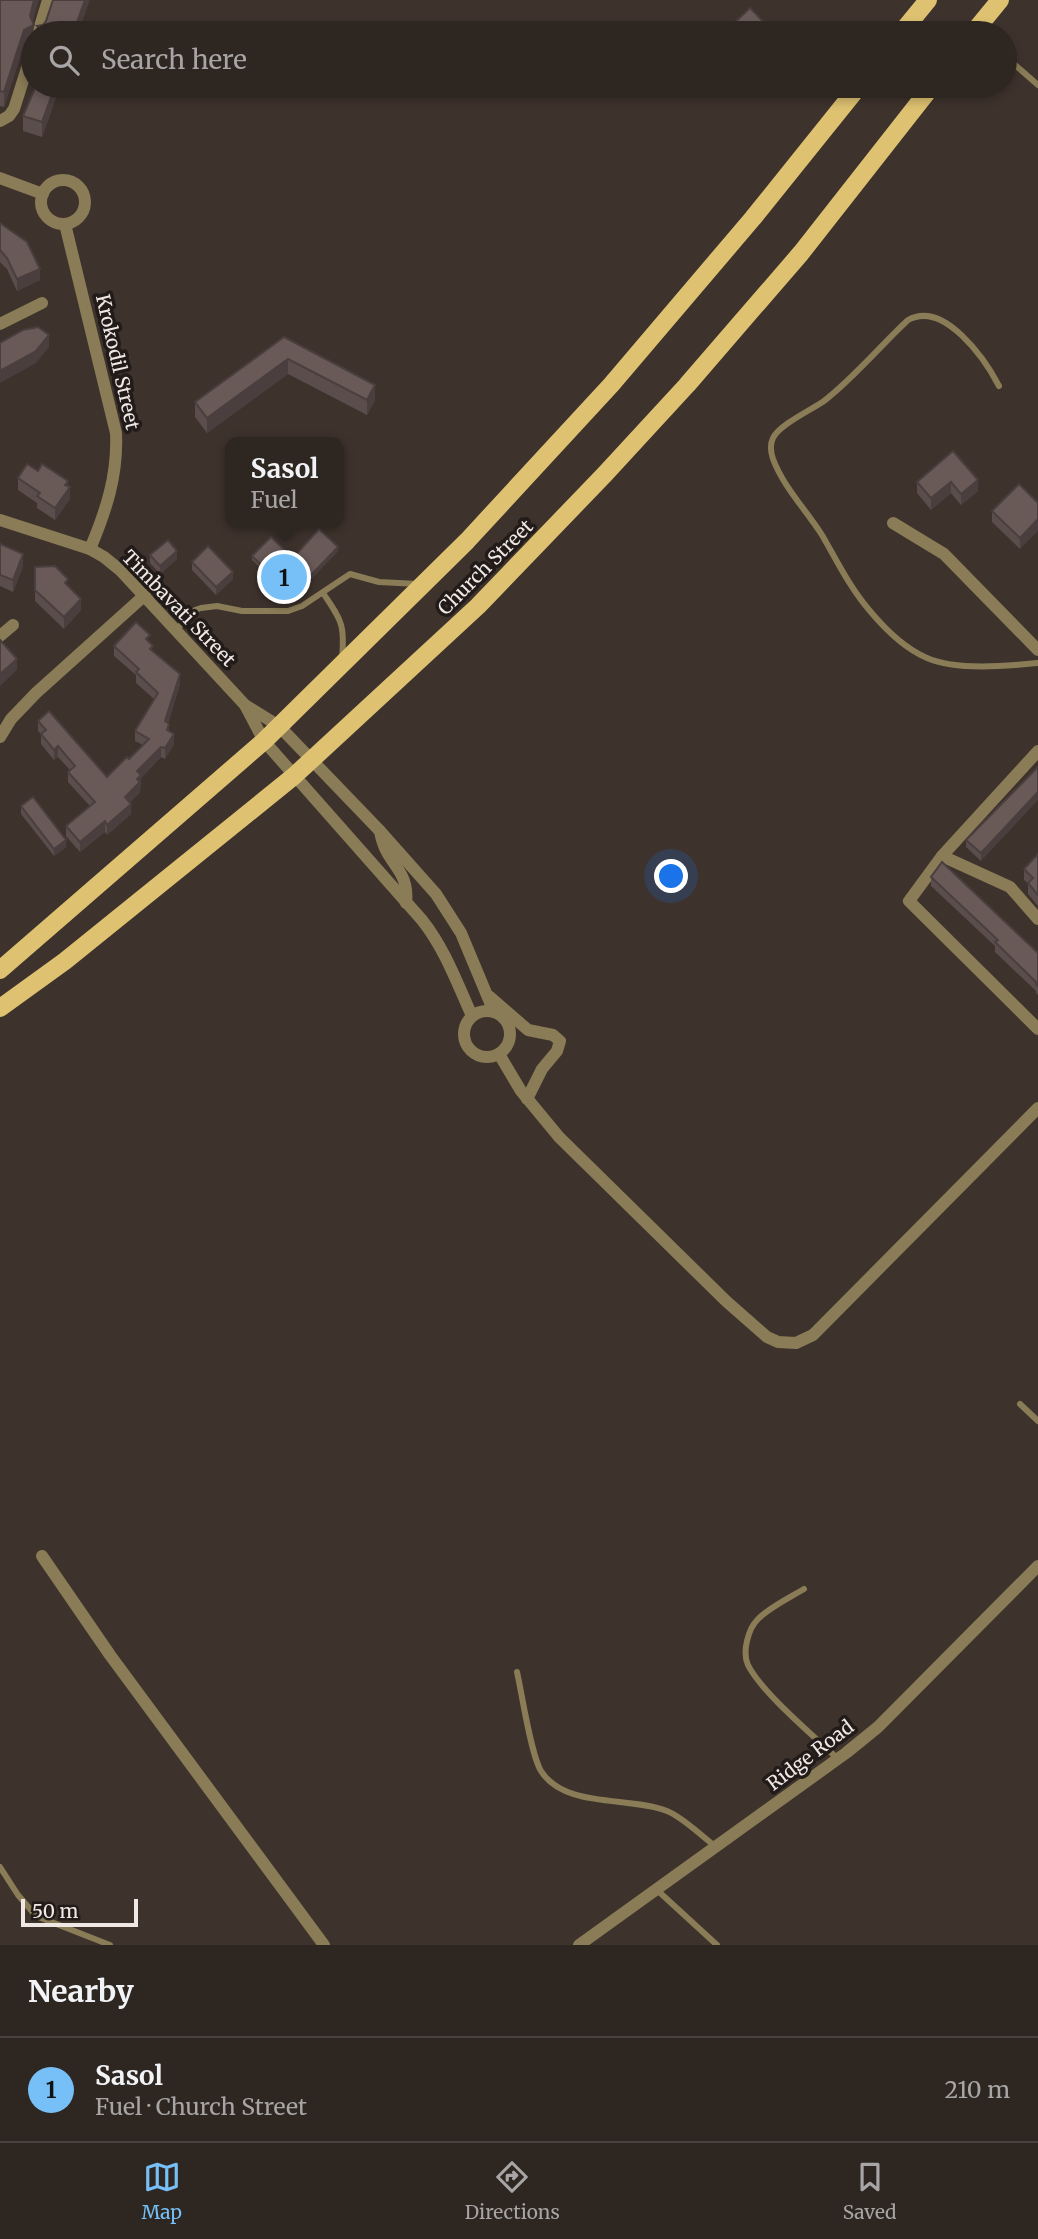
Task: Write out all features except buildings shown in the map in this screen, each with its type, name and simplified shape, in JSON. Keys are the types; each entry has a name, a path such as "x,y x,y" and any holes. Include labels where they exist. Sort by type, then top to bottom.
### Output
{"main road":[{"path":"911,21 928,0"},
{"path":"984,21 1000,0"},
{"name":"Church Street","path":"0,970 264,741 467,541 611,385 753,218 849,98"},
{"name":"Church Street","path":"0,1008 65,961 294,776 478,606 606,474 801,253 923,98"}],"street":[{"path":"42,21 48,0"},
{"path":"0,121 14,110 21,88"},
{"path":"0,178 43,194"},
{"path":"65,180 78,186 85,198 83,213 65,224 51,220 41,201 43,194 51,183 65,180"},
{"name":"Krokodil Street","path":"65,224 116,433 114,481 90,549"},
{"path":"0,324 41,303"},
{"name":"Timbavati Street","path":"0,520 90,549 120,570 145,596 245,705 264,741 436,938 472,1016"},
{"path":"894,523 944,554 1038,650"},
{"path":"0,737 10,719 36,693 145,596"},
{"path":"0,636 13,625"},
{"name":"Timbavati Street","path":"245,705 279,726 413,866 449,912 494,1012"},
{"path":"1038,751 942,856 909,901 1038,1029"},
{"path":"380,831 387,856 407,884 407,903"},
{"path":"942,856 1010,887 1038,919"},
{"path":"489,997 528,1030 553,1035 559,1041 556,1051 542,1069 527,1099"},
{"path":"486,1011 494,1012 506,1021 510,1036 505,1049 499,1055 477,1056 466,1045 464,1030 472,1016 486,1011"},
{"path":"499,1055 527,1099 559,1137 726,1301 767,1337 787,1344 805,1341 814,1335 1038,1108"},
{"path":"42,1556 110,1655 324,1945"},
{"name":"Ridge Road","path":"579,1945 838,1759 878,1727 1038,1566"}],"lane":[{"path":"1017,67 1038,85"},
{"path":"999,386 987,363 954,330 936,318 924,314 915,316 826,399 783,427 773,437 771,447 780,472 851,586 869,610 902,642 927,658 946,663 979,666 1038,663"},
{"path":"176,630 189,615 201,608 217,606 243,611 288,611 302,606 350,574 379,582 424,584"},
{"path":"323,593 342,625 344,633 341,664"},
{"path":"1020,1404 1038,1421"},
{"path":"804,1589 758,1619 746,1646 747,1663 764,1687 838,1759"},
{"path":"517,1672 541,1771 555,1786 567,1793 641,1804 668,1811 716,1847"},
{"path":"0,1867 36,1916 110,1945"},
{"path":"657,1890 717,1945"}],"place":[{"name":"Sasol","path":"284,577"}]}
